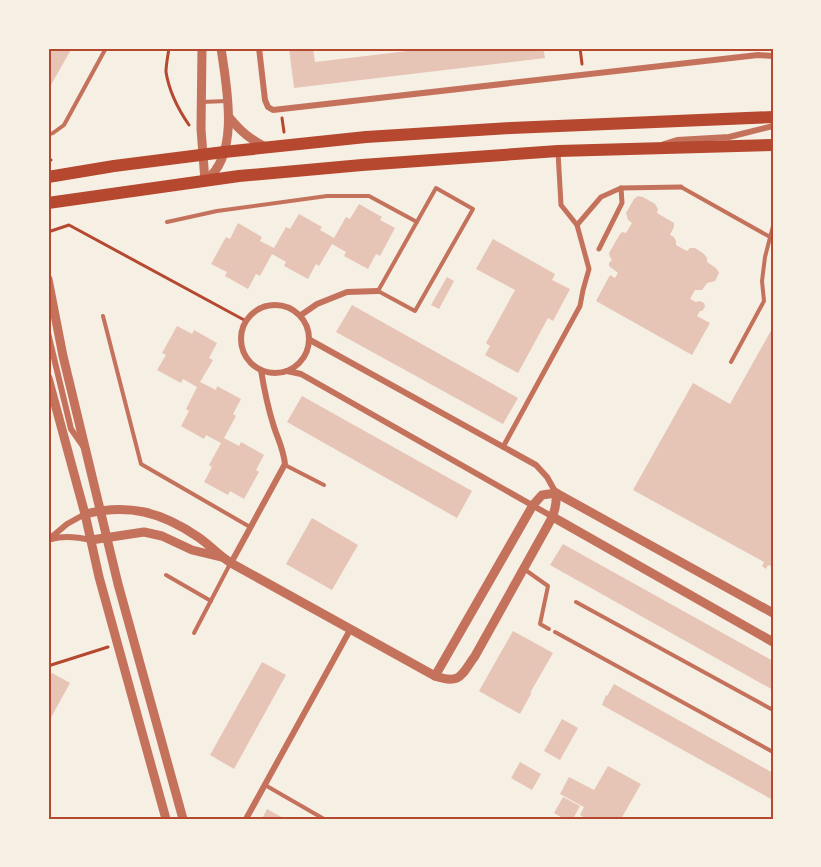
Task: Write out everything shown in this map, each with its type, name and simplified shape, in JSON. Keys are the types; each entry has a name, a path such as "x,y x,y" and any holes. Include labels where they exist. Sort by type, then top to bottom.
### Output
{"main road":[{"path":"48,177 224,152 377,137 511,128 773,117"},
{"path":"48,203 239,176 362,165 558,152 773,145"}],"street":[{"path":"202,48 201,140 204,182"},
{"path":"204,182 212,176 219,165 229,128 221,48"},
{"path":"259,48 265,100 273,110 758,55 773,56"},
{"path":"229,117 247,137 267,147"},
{"path":"646,148 677,141 729,137 773,126"},
{"path":"503,447 580,306 589,269 577,225 561,205 558,152"},
{"path":"577,225 601,197 621,188 681,187"},
{"path":"599,249 622,203 621,188"},
{"path":"48,279 63,356 118,584 183,819"},
{"path":"301,315 317,304 347,292 378,291"},
{"path":"270,305 284,305 301,315 308,327 310,340 309,347 299,364 274,373 261,370 250,362 243,350 242,331 246,321 258,309 270,305"},
{"path":"48,333 71,429 86,452"},
{"path":"48,540 75,519 101,510 130,509 160,516 199,537 231,563 350,630 435,676 450,680 456,679 475,656 553,517 557,503 556,493 547,477 536,465 310,340"},
{"path":"231,563 285,464 284,450 274,427 261,370"},
{"path":"287,370 300,374 773,642"},
{"path":"48,378 166,819"},
{"path":"435,676 532,505 542,495 556,493 773,613"},
{"path":"48,540 64,536 91,540 134,533 152,533 192,550 221,557"},
{"path":"246,819 350,630"}],"lane":[{"path":"48,135 64,125 106,48"},
{"path":"201,102 228,101"},
{"path":"681,187 770,237"},
{"path":"436,188 472,209 415,311 378,291 417,222 436,188"},
{"path":"167,222 217,212 327,196 369,196 417,222"},
{"path":"731,362 764,301 762,281 773,226"},
{"path":"103,316 141,464 251,528"},
{"path":"285,464 324,485"},
{"path":"194,633 231,563"},
{"path":"524,568 548,586 540,624 549,629"},
{"path":"166,575 211,601"},
{"path":"576,602 773,710"},
{"path":"555,632 773,752"},
{"path":"264,785 324,819"}],"path":[{"path":"169,48 166,71 173,98 182,115 201,140"},
{"path":"580,48 584,75"},
{"path":"282,110 285,146"},
{"path":"48,232 69,225 246,321"},
{"path":"48,666 118,644"}],"building":[{"path":"48,48 72,48 48,90"},
{"path":"289,48 313,48 315,62 433,48 543,48 545,58 294,88"},
{"path":"638,196 655,204 658,209 657,213 674,223 670,235 674,237 676,245 687,251 695,248 704,254 707,262 719,273 715,281 707,283 702,290 695,290 690,299 704,303 705,307 697,316 710,323 692,355 596,301 610,275 615,278 618,273 609,266 612,260 609,253 620,234 626,233 632,223 628,220 626,213"},
{"path":"359,204 382,217 380,220 395,228 380,256 376,254 368,269 344,256 346,252 332,244 319,266 316,264 308,279 284,266 286,262 272,254 260,276 256,274 248,289 225,276 227,272 211,264 226,237 230,239 238,223 262,237 260,241 274,248 286,227 290,229 299,214 322,227 320,230 334,238 346,217 350,219"},
{"path":"493,239 555,274 552,280 570,289 553,321 548,318 518,373 485,355 490,346 486,343 515,290 476,269"},
{"path":"447,277 454,281 439,309 431,305"},
{"path":"352,305 518,398 503,424 336,332"},
{"path":"177,326 192,334 194,330 217,343 209,358 213,360 200,382 216,390 217,386 241,399 233,414 236,416 224,438 239,446 241,442 264,455 256,470 259,472 244,499 230,491 228,495 204,482 212,467 209,465 221,443 206,435 204,439 181,426 189,411 186,409 197,387 183,379 181,383 157,370 166,355 162,353"},
{"path":"773,327 773,567 768,565 766,569 762,566 764,562 633,490 693,383 730,404"},
{"path":"302,396 472,491 457,518 287,422"},
{"path":"312,518 358,545 332,590 286,564"},
{"path":"563,544 773,661 773,690 550,565"},
{"path":"513,631 553,653 520,714 479,691"},
{"path":"262,662 286,675 234,769 210,755"},
{"path":"52,673 70,683 48,723 48,680"},
{"path":"614,684 773,773 773,800 602,705"},
{"path":"562,719 578,728 560,760 544,751"},
{"path":"520,762 541,774 532,790 511,778"},
{"path":"608,766 641,784 621,819 587,819 580,815 584,807 560,794 569,777 594,790"},
{"path":"563,797 580,806 573,819 564,819 554,813"},
{"path":"267,809 285,819 262,819"}]}
